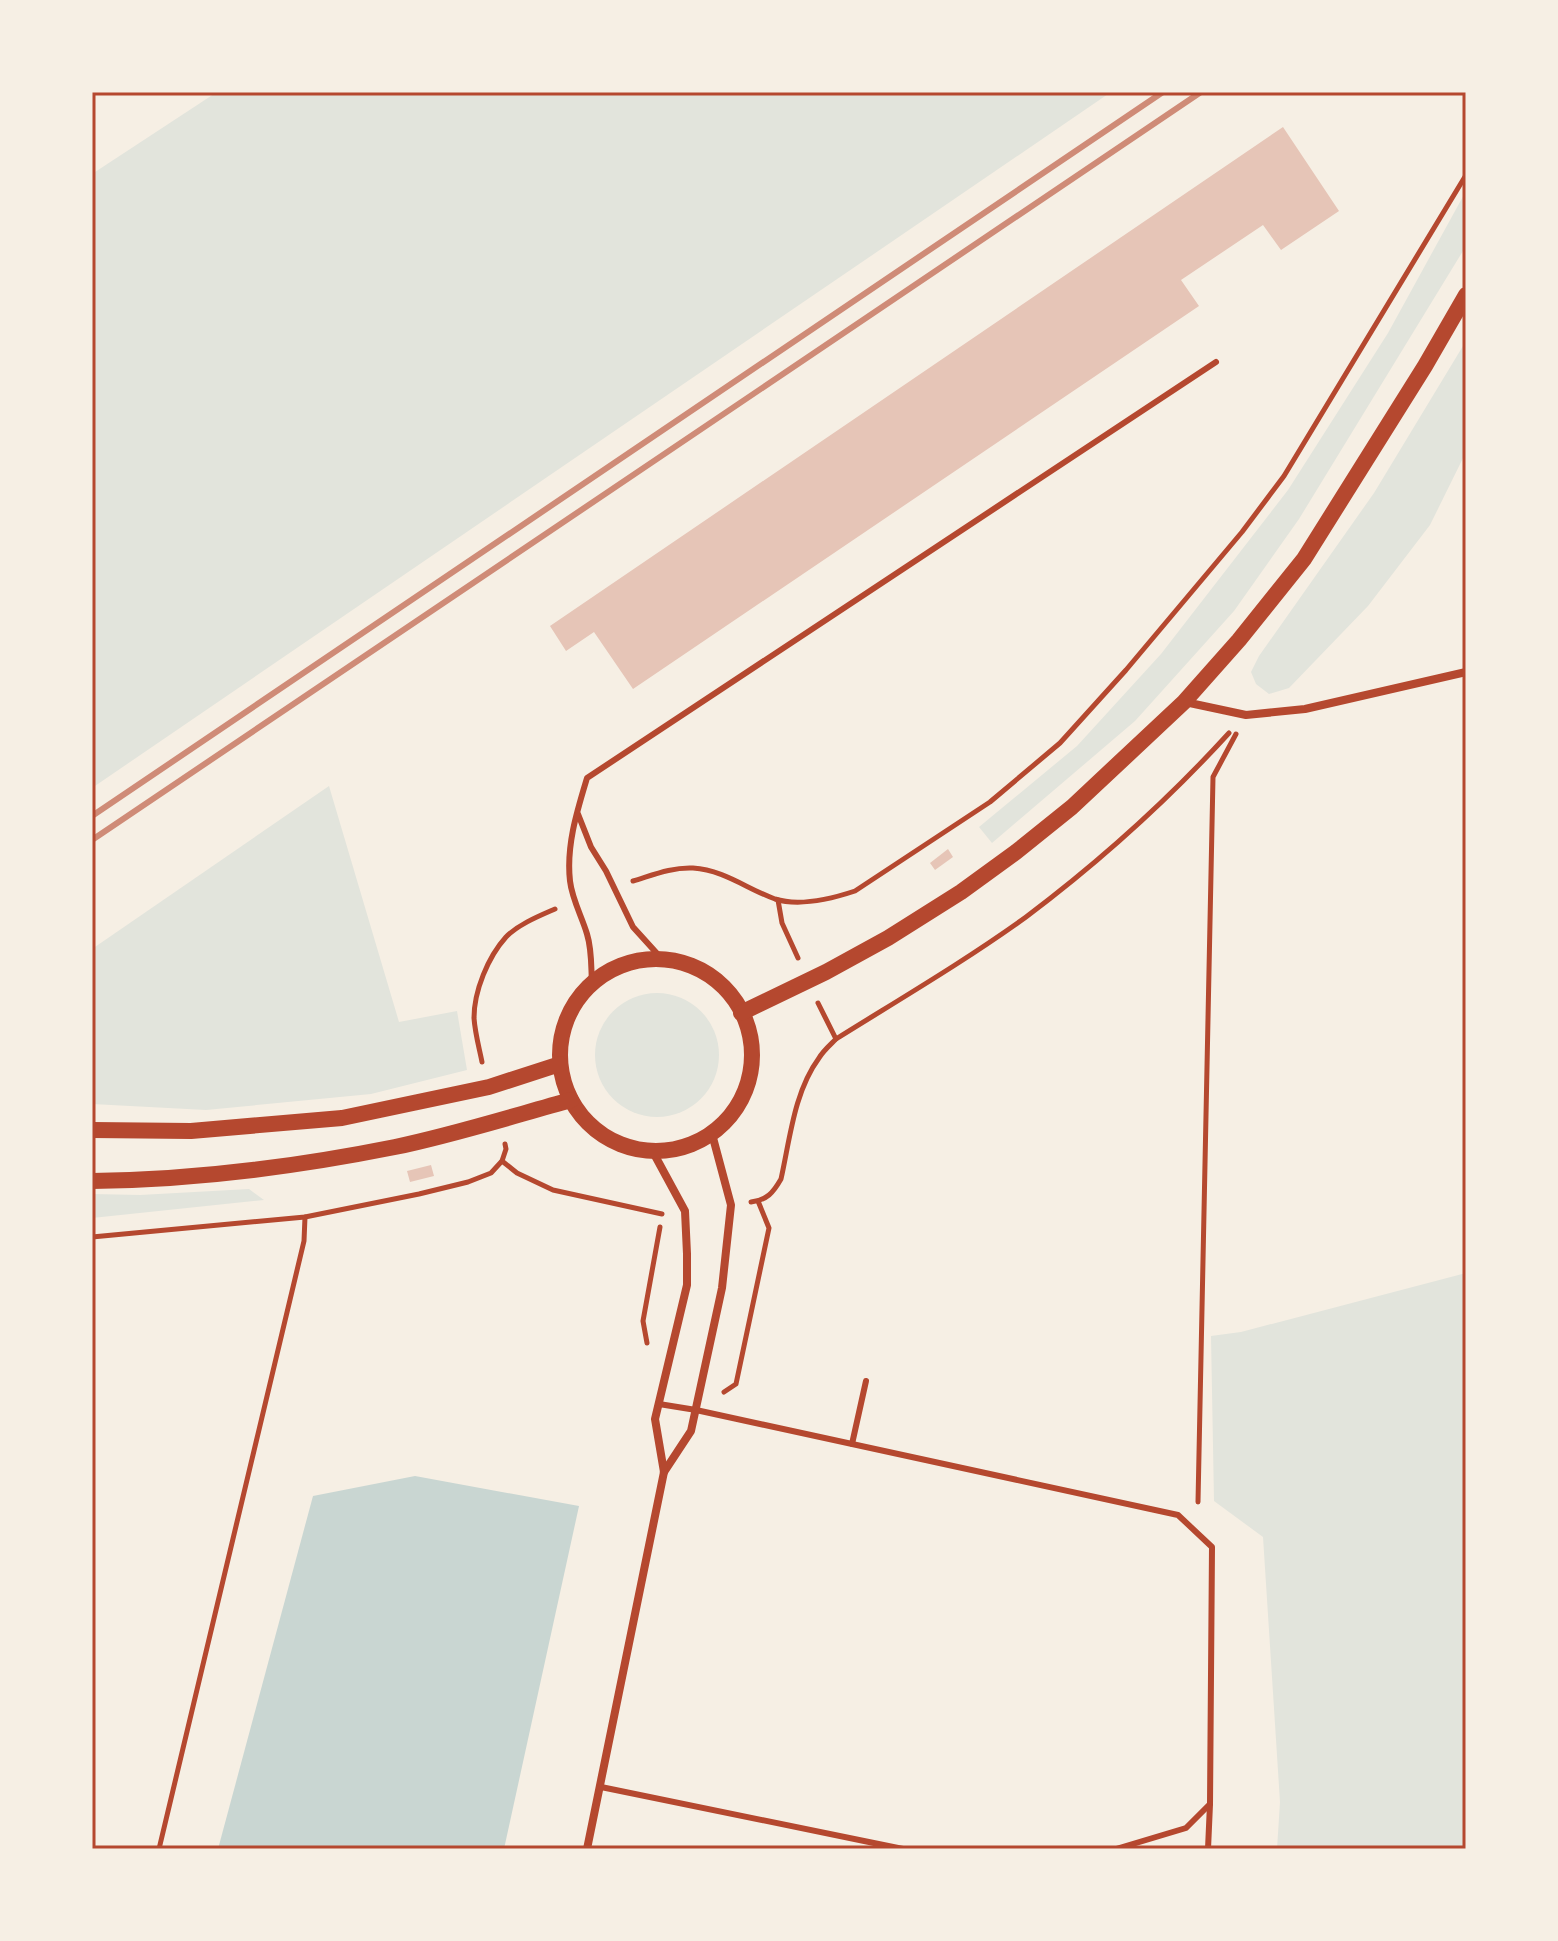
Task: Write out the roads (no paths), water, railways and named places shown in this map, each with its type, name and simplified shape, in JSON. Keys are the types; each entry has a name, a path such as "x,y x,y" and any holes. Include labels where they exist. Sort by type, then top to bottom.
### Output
{"main road":[{"path":"741,1013 888,938 961,892 1072,807 1184,702 1304,559 1466,295"},
{"path":"644,959 683,963 720,984 741,1013 751,1040 748,1082 740,1102 728,1119 695,1146 653,1152 634,1150 615,1143 583,1120 571,1100 560,1064 562,1031 579,997 607,972 644,959"},
{"path":"92,1130 191,1131 342,1118 489,1087 560,1064"},
{"path":"92,1181 245,1172 382,1149 571,1100"}],"street":[{"path":"1184,702 1246,715 1305,709 1466,672"},
{"path":"664,1472 691,1431 722,1288 731,1205 712,1134"},
{"path":"587,1849 664,1472 655,1419 687,1285 685,1211 653,1152"}],"lane":[{"path":"592,983 588,938 570,885 568,857 587,778 1216,362"},
{"path":"577,811 591,847 633,927 662,959"},
{"path":"852,1444 866,1381"},
{"path":"659,1404 1178,1515 1212,1547 1208,1849"},
{"path":"601,1787 903,1849"},
{"path":"1116,1849 1186,1828 1210,1804"}],"railway":[{"path":"92,816 1163,92"},
{"path":"92,840 1201,92"}]}
